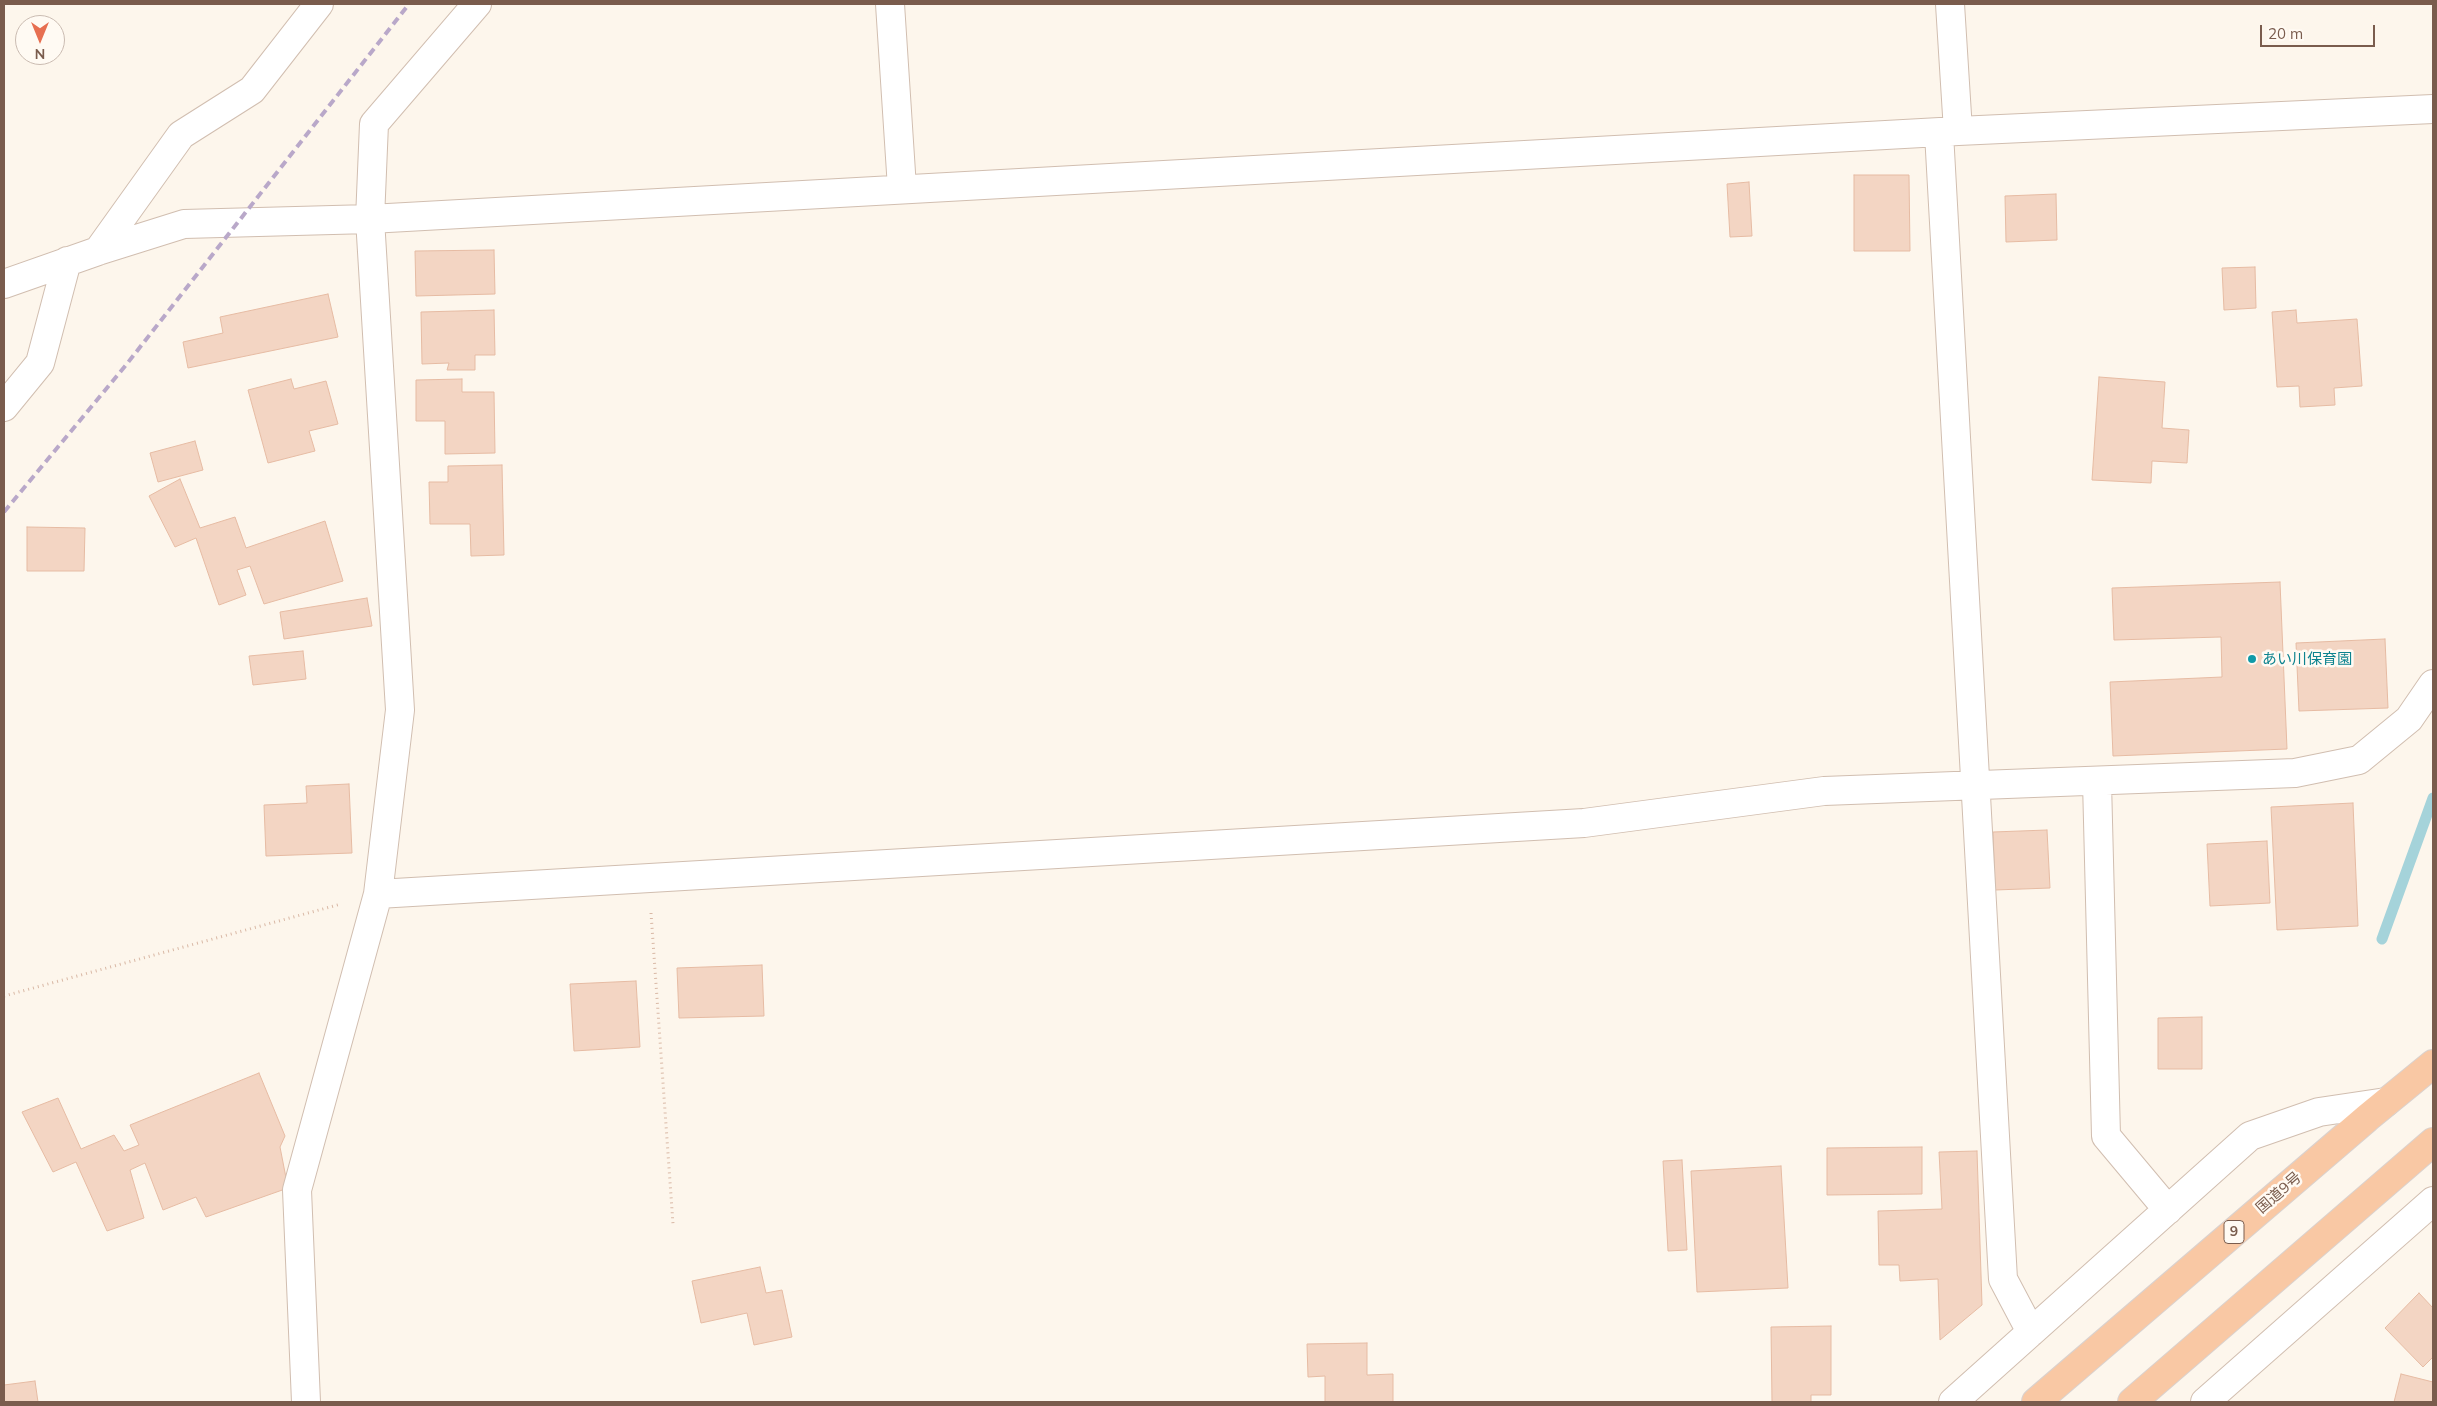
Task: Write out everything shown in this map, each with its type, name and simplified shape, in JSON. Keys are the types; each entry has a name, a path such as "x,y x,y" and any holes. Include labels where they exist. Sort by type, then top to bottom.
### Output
{"highway":[{"name":"国道9号","path":"2036,1402 2386,1102 2433,1064"},
{"path":"2132,1402 2433,1142"}],"street":[{"path":"98,250 180,135 252,90 319,4"},
{"path":"306,1402 297,1190 378,894 400,710 370,219 374,124 478,4"},
{"path":"890,4 902,188"},
{"path":"1950,4 1948,132 1976,786 2003,1279 2031,1332"},
{"path":"4,284 98,250 184,224 370,219 902,188 1948,132 2433,109"},
{"path":"4,407 40,363 67,261"},
{"path":"378,894 1584,823 1824,791 2295,773 2359,760 2409,719 2433,684"},
{"path":"2097,782 2106,1136 2168,1210"},
{"path":"1953,1402 2250,1136 2319,1112 2386,1102"},
{"path":"2205,1402 2433,1201"}],"path":[{"path":"648,878 673,1224"},
{"path":"4,996 378,894"}],"building":[{"path":"1854,175 1909,175 1910,251 1854,251"},
{"path":"1749,182 1752,236 1730,237 1727,184"},
{"path":"2056,194 2057,240 2006,242 2005,196"},
{"path":"494,250 495,294 416,296 415,251"},
{"path":"2255,267 2256,308 2224,310 2222,268"},
{"path":"328,294 338,337 188,368 183,342 223,333 220,317"},
{"path":"494,310 495,355 475,355 475,370 447,370 449,363 422,364 421,312"},
{"path":"2296,310 2297,323 2357,319 2362,386 2334,388 2335,405 2300,407 2299,386 2277,387 2272,312"},
{"path":"2099,377 2165,382 2162,428 2189,430 2187,463 2152,461 2151,483 2092,480"},
{"path":"291,379 294,389 326,381 338,424 309,431 315,451 268,463 248,390"},
{"path":"462,379 462,392 494,392 495,453 445,454 445,421 416,421 416,380"},
{"path":"195,441 203,470 158,482 150,453"},
{"path":"502,465 504,555 471,556 470,524 430,524 429,482 448,482 448,466"},
{"path":"180,479 200,528 235,517 246,548 325,521 343,581 264,604 250,566 237,570 246,595 219,605 196,538 175,547 149,496"},
{"path":"27,527 85,528 84,571 27,571"},
{"name":"あい川保育園","path":"2280,582 2287,749 2113,756 2110,682 2222,677 2221,637 2114,640 2112,588"},
{"path":"367,598 372,626 284,639 280,612"},
{"path":"2385,639 2388,708 2299,711 2296,643"},
{"path":"303,651 306,679 253,685 249,656"},
{"path":"349,784 352,853 266,856 264,805 307,803 306,786"},
{"path":"2353,803 2358,926 2277,930 2271,807"},
{"path":"2047,830 2050,888 1995,890 1993,832"},
{"path":"2267,841 2270,903 2210,906 2207,844"},
{"path":"762,965 764,1016 679,1018 677,968"},
{"path":"636,981 640,1047 574,1051 570,984"},
{"path":"2202,1017 2202,1069 2158,1069 2158,1018"},
{"path":"259,1073 285,1136 280,1147 288,1188 206,1217 196,1197 163,1210 145,1163 130,1170 144,1218 107,1231 76,1162 53,1172 22,1112 58,1098 81,1149 114,1135 124,1151 139,1145 130,1125"},
{"path":"1922,1147 1922,1194 1827,1195 1827,1148"},
{"path":"1977,1151 1982,1305 1940,1340 1938,1279 1900,1281 1899,1265 1879,1265 1878,1211 1942,1209 1939,1152"},
{"path":"1682,1160 1687,1250 1668,1251 1663,1161"},
{"path":"1781,1166 1788,1288 1697,1292 1691,1171"},
{"path":"760,1267 766,1293 782,1290 792,1337 754,1345 747,1313 701,1323 692,1281"},
{"path":"2419,1293 2433,1308 2433,1357 2423,1367 2385,1328"},
{"path":"1831,1326 1831,1395 1811,1395 1811,1402 1772,1402 1771,1327"},
{"path":"1367,1343 1367,1375 1393,1374 1393,1402 1325,1402 1325,1376 1308,1377 1307,1344"},
{"path":"2401,1374 2433,1382 2433,1402 2394,1402"},
{"path":"35,1381 38,1402 4,1402 4,1385"}],"waterway":[{"path":"2382,939 2433,798"}],"railway":[{"path":"4,512 126,365 409,4"}],"place":[{"name":"あい川保育園","path":"2252,659"}]}
